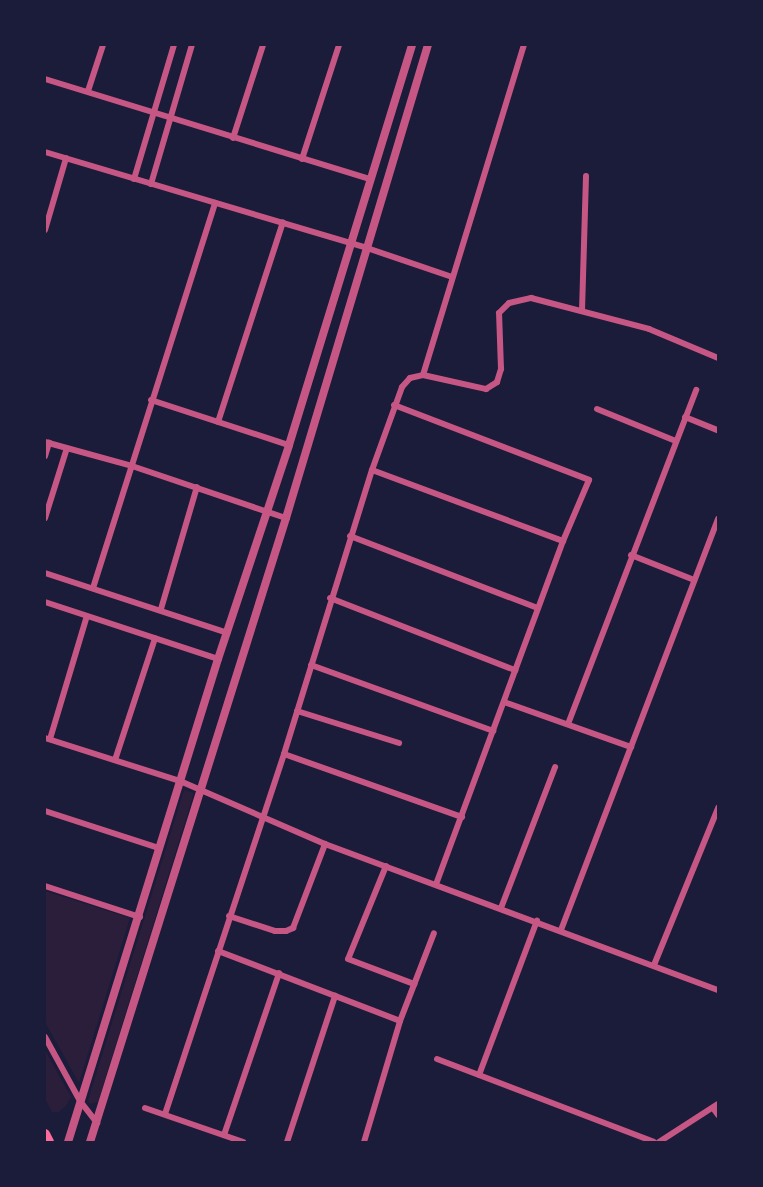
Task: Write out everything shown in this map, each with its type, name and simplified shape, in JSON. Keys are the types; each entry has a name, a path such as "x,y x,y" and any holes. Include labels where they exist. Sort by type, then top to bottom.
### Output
{"main road":[{"path":"45,1134 49,1142"}],"street":[{"path":"88,91 103,45"},
{"path":"134,179 174,45"},
{"path":"151,184 192,45"},
{"path":"233,138 264,45"},
{"path":"302,159 339,45"},
{"path":"68,1142 140,917 218,659 268,512 412,45"},
{"path":"90,1142 286,518 428,45"},
{"path":"423,375 524,45"},
{"path":"45,79 370,179"},
{"path":"45,152 283,222 452,277"},
{"path":"45,230 66,158"},
{"path":"582,310 586,176"},
{"path":"93,588 215,202"},
{"path":"218,422 283,222"},
{"path":"165,1114 284,754 350,536 393,405 402,387 410,378 423,375 486,389 497,382 501,369 499,313 509,303 531,298 650,330 718,358"},
{"path":"568,724 696,390"},
{"path":"151,400 289,445"},
{"path":"393,405 589,480 563,541 436,884"},
{"path":"597,409 676,441"},
{"path":"686,417 718,430"},
{"path":"45,456 47,442 132,466 286,518"},
{"path":"45,518 67,448"},
{"path":"372,470 563,541"},
{"path":"160,609 197,487"},
{"path":"561,930 718,519"},
{"path":"350,536 538,608"},
{"path":"631,555 694,580"},
{"path":"45,573 160,609 227,633"},
{"path":"330,598 515,670"},
{"path":"45,602 218,659"},
{"path":"87,616 47,738 180,781 325,844 718,990"},
{"path":"115,760 155,639"},
{"path":"311,664 493,731"},
{"path":"504,702 631,747"},
{"path":"297,711 399,743"},
{"path":"284,754 462,817"},
{"path":"501,908 555,767"},
{"path":"654,966 718,807"},
{"path":"45,812 159,848"},
{"path":"229,916 275,931 286,931 293,928 325,844"},
{"path":"386,866 348,959 414,984"},
{"path":"45,886 140,917"},
{"path":"478,1075 537,921"},
{"path":"364,1142 400,1021 434,933"},
{"path":"218,951 400,1021"},
{"path":"224,1135 279,973"},
{"path":"287,1142 335,996"},
{"path":"45,1037 80,1101 97,1123"},
{"path":"437,1059 654,1142"},
{"path":"659,1142 715,1106 718,1115"},
{"path":"146,1108 243,1142"}],"shaded area":[{"path":"184,790 194,793 98,1102 90,1104 88,1100"},
{"path":"45,891 130,918 79,1083 45,1022"},
{"path":"45,1050 71,1097 59,1112 52,1112 45,1099"}]}
